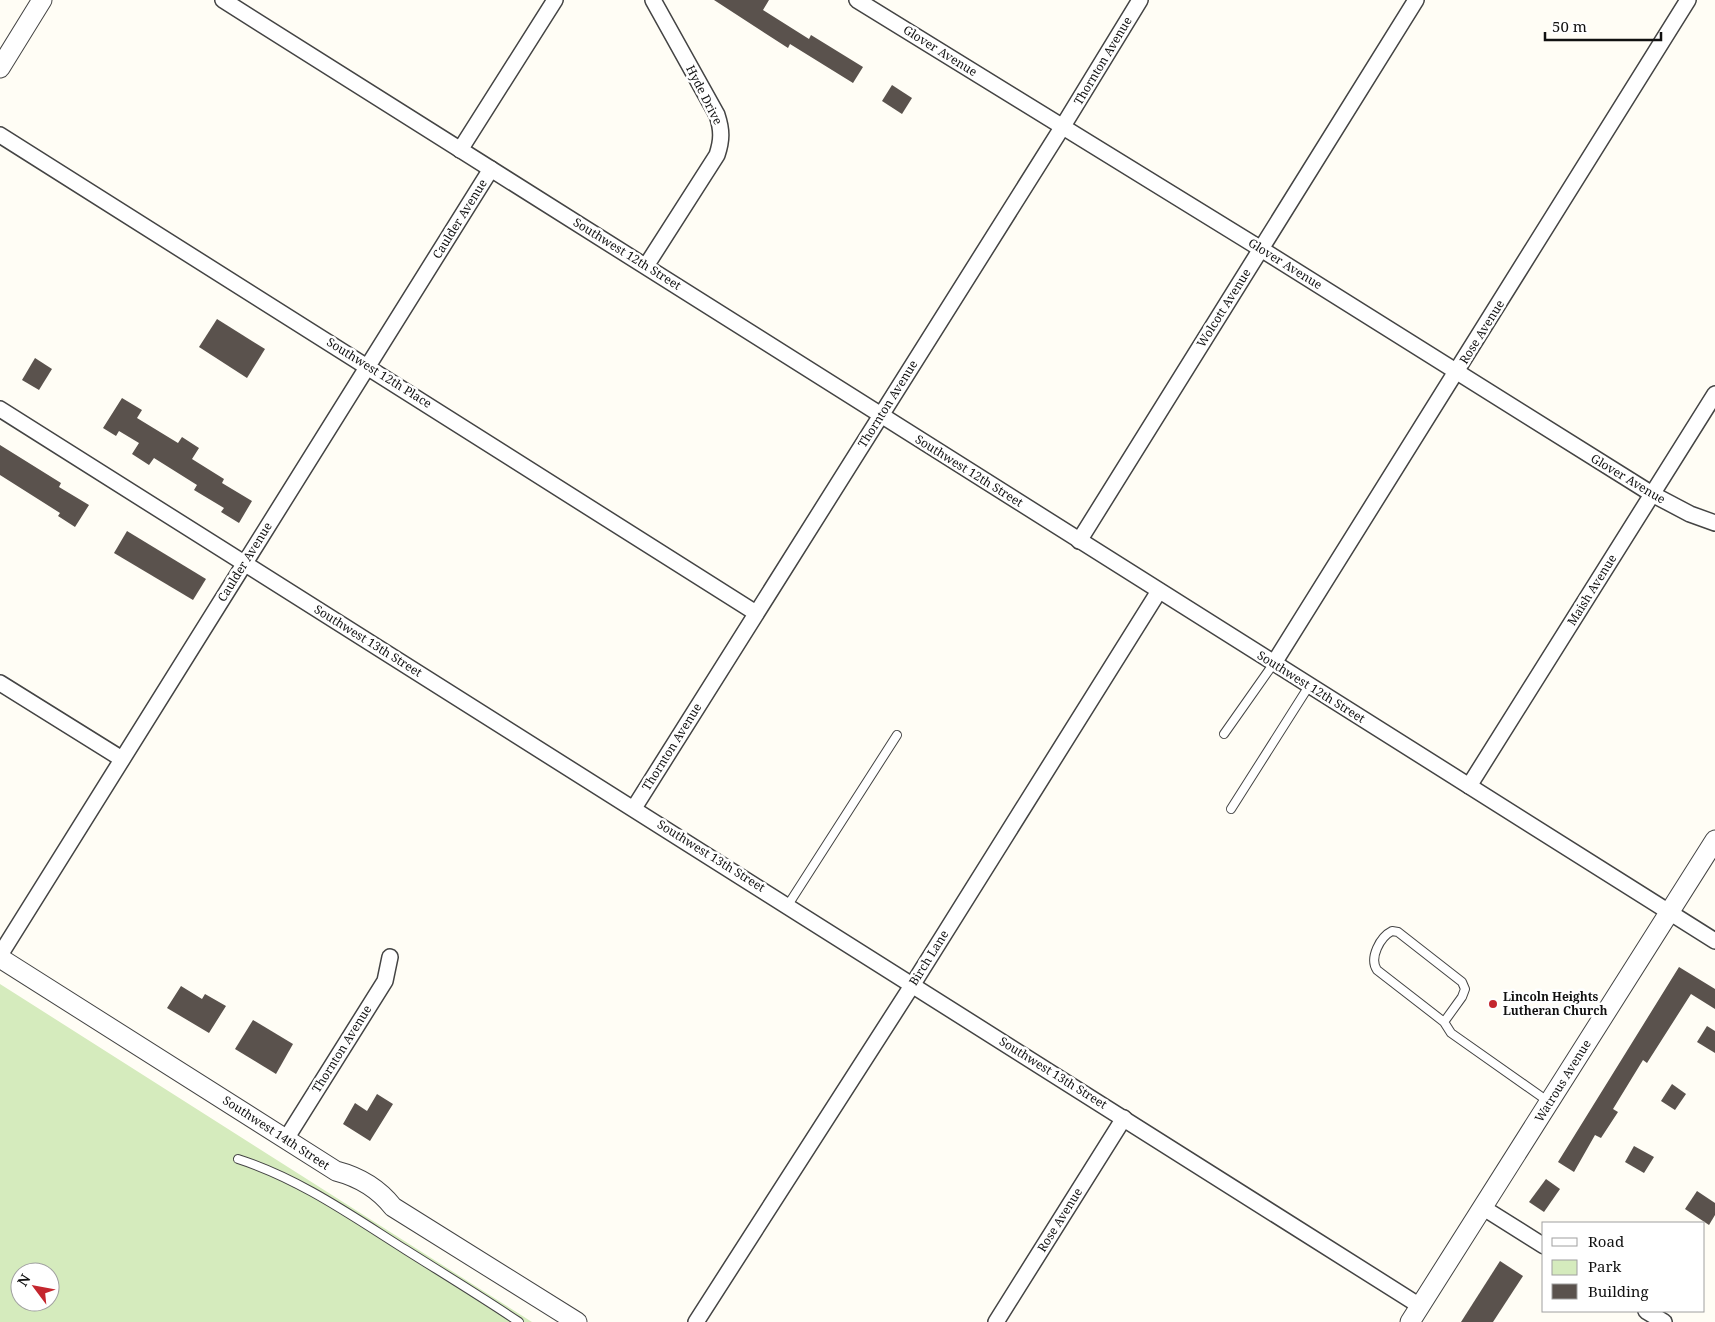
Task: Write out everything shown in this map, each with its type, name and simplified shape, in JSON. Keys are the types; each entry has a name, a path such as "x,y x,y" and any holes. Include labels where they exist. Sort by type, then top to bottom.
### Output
{"street":[{"path":"0,68 42,0"},
{"name":"Southwest 12th Street","path":"223,0 1715,941"},
{"path":"460,150 555,0"},
{"name":"Hyde Drive","path":"646,266 717,155 721,142 721,128 717,115 653,0"},
{"name":"Glover Avenue","path":"857,0 1261,248 1652,494 1690,514 1715,523"},
{"name":"Thornton Avenue","path":"634,808 1063,126 1140,0"},
{"name":"Wolcott Avenue","path":"1079,541 1416,0"},
{"name":"Rose Avenue","path":"1274,663 1688,0"},
{"name":"Southwest 12th Place","path":"0,135 756,613"},
{"name":"Caulder Avenue","path":"0,956 491,169"},
{"name":"Maish Avenue","path":"1469,786 1715,394"},
{"name":"Southwest 13th Street","path":"0,409 1420,1306"},
{"name":"Birch Lane","path":"696,1322 913,984 1159,591"},
{"path":"0,683 122,759"},
{"name":"Watrous Avenue","path":"1410,1322 1715,840"},
{"name":"Southwest 14th Street","path":"0,956 336,1171 357,1178 371,1186 385,1196 393,1207 576,1322"},
{"name":"Thornton Avenue","path":"286,1139 385,981 390,956"},
{"name":"Rose Avenue","path":"996,1322 1124,1118"},
{"path":"1482,1207 1542,1245"},
{"path":"1648,1312 1664,1322"}],"lane":[{"path":"1224,734 1274,663"},
{"path":"1231,809 1309,686"},
{"path":"788,905 897,735"},
{"path":"1444,1022 1462,996 1465,989 1462,982 1398,932 1392,931 1387,933 1373,957 1373,964 1377,970 1444,1022 1451,1033 1549,1102"},
{"path":"238,1159 267,1168 301,1185 388,1237 519,1322"}],"green space":[{"path":"0,984 532,1322 0,1322"}],"building":[{"path":"714,0 769,0 763,10 809,39 811,35 863,67 853,83 790,44 788,48"},
{"path":"892,85 912,98 902,114 882,101"},
{"path":"217,319 265,349 247,378 199,347"},
{"path":"35,358 52,369 39,390 22,380"},
{"path":"122,398 142,410 137,418 178,443 182,437 199,448 192,459 224,479 222,483 252,501 239,523 221,512 224,508 194,490 197,485 154,458 149,465 132,454 139,443 119,431 116,436 103,428"},
{"path":"0,445 61,483 59,487 89,505 75,527 58,516 60,513 0,475"},
{"path":"127,531 206,579 193,600 114,553"},
{"path":"1679,967 1715,989 1715,1009 1691,994 1647,1063 1643,1060 1613,1109 1618,1112 1601,1138 1595,1135 1574,1172 1558,1162"},
{"path":"181,986 202,999 205,994 226,1006 209,1033 167,1008"},
{"path":"253,1020 293,1044 276,1074 235,1049"},
{"path":"1707,1026 1715,1031 1715,1053 1697,1042"},
{"path":"1672,1084 1686,1094 1675,1110 1661,1101"},
{"path":"377,1094 393,1104 370,1141 343,1124 355,1103 367,1111"},
{"path":"1634,1146 1654,1157 1644,1173 1625,1162"},
{"path":"1546,1179 1560,1189 1544,1212 1529,1202"},
{"path":"1697,1191 1715,1203 1715,1215 1709,1225 1685,1209"},
{"path":"1500,1261 1523,1276 1493,1322 1461,1322"}],"place":[{"name":"Lincoln Heights Lutheran Church","path":"1493,1004"}]}
